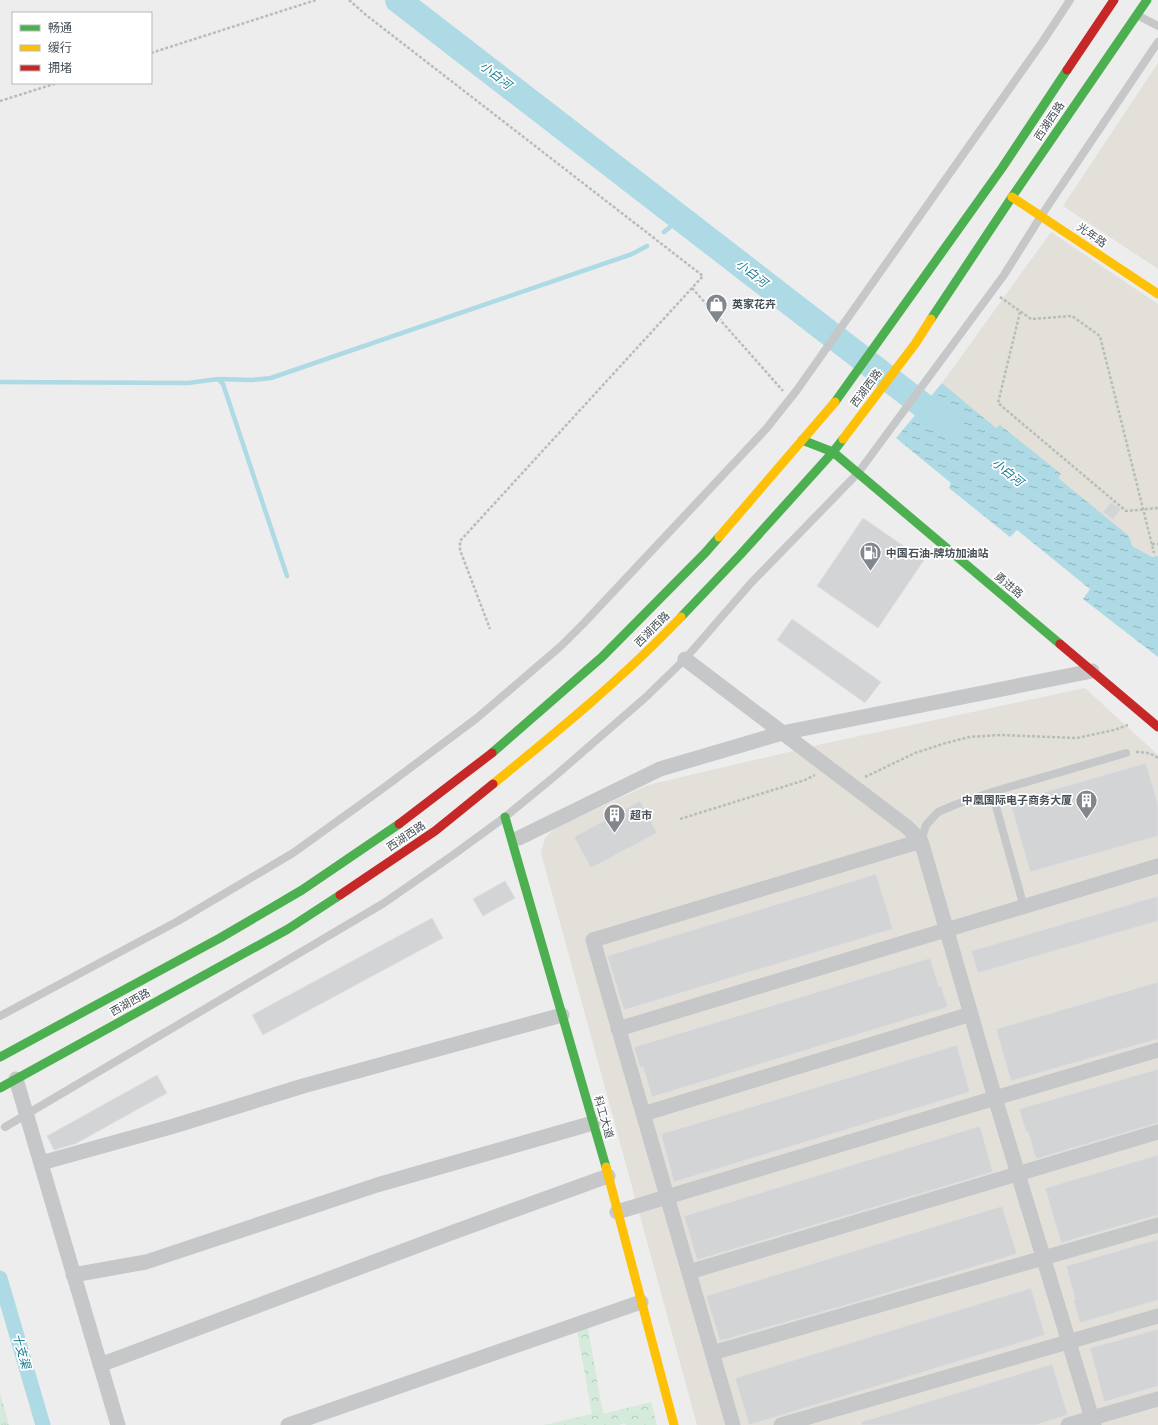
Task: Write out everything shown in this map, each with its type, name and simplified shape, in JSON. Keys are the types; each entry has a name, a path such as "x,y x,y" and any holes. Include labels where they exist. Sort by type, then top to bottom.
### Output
{"main road":[{"name":"西湖西路","path":"0,1057 220,938 302,890 405,820 481,762 602,657 705,553 835,402 1002,168 1114,0"},
{"name":"西湖西路","path":"0,1088 288,929 353,887 435,831 560,730 658,641 740,555 833,452 857,421 915,344 1012,197 1147,0"},
{"name":"光年路","path":"1012,197 1158,294"},
{"name":"勇进路","path":"802,440 833,452 1158,727"},
{"name":"科工大道","path":"505,816 608,1176 674,1425"}],"street":[{"path":"685,659 907,827 921,841 995,1098 1093,1421"},
{"path":"519,838 660,769 782,733 1092,671"},
{"path":"733,1425 593,940 921,841"},
{"path":"618,1029 1158,866"},
{"path":"643,1114 971,1014"},
{"path":"40,1163 174,1126 303,1086 562,1015"},
{"path":"617,1212 1158,1050"},
{"path":"16,1079 118,1425"},
{"path":"74,1275 146,1262 377,1186 593,1123"},
{"path":"688,1272 1158,1132"},
{"path":"100,1365 451,1233 608,1176"},
{"path":"712,1353 1158,1225"},
{"path":"288,1425 641,1302"},
{"path":"781,1425 1158,1316"},
{"path":"1068,1425 1093,1421 1158,1399"}],"lane":[{"path":"0,1016 178,921 293,853 382,790 477,718 580,628 766,429 790,399 1034,54 1070,0"},
{"path":"1137,14 1158,26"},
{"path":"5,1127 384,903 453,855 505,816 555,776 646,697 685,659 751,583 858,473 1004,275 1041,216 1158,42"},
{"path":"921,841 926,825 938,812 992,792 1126,753"},
{"path":"992,792 1024,907"}],"path":[{"path":"152,53 316,0"},
{"path":"349,0 366,15 703,276 460,541 460,550 490,629"},
{"path":"0,102 55,84"},
{"path":"692,288 790,399"},
{"path":"992,291 1031,319 1072,316 1100,336 1154,554"},
{"path":"1020,312 998,403 1126,511 1158,508"},
{"path":"1152,544 1158,544"},
{"path":"852,785 880,768 914,753 969,737 1000,735 1077,738 1114,730 1147,717"},
{"path":"1126,753 1144,752 1154,754 1158,758"},
{"path":"680,819 805,780 812,777 825,765"}],"shaded area":[{"path":"1158,63 1158,269 1063,206"},
{"path":"1051,232 1158,304 1158,569 942,383"},
{"path":"1085,688 1158,755 1158,1425 697,1425 541,853 545,838 554,829 648,785 822,744"}],"green space":[{"path":"588,1328 603,1414 651,1402 657,1425 626,1425 625,1423 619,1425 544,1425 592,1414 577,1330"},
{"path":"0,1393 9,1425 0,1425"}],"water":[{"path":"942,383 996,428 1000,425 1061,474 1058,478 1129,536 1132,546 1152,557 1158,556 1158,657 1083,599 1090,589 1017,530 1010,537 949,488 951,483 896,438"}],"building":[{"path":"1111,502 1121,509 1113,520 1103,512"},
{"name":"中国石油-牌坊加油站","path":"863,518 924,560 878,628 817,586"},
{"path":"792,619 881,682 865,703 777,640"},
{"name":"中凰国际电子商务大厦","path":"1146,763 1158,804 1158,836 1030,872 1010,802"},
{"name":"超市","path":"640,801 657,833 591,868 574,837"},
{"path":"876,874 893,929 624,1010 607,956"},
{"path":"505,881 515,898 483,916 473,899"},
{"path":"1158,896 1158,921 978,973 971,951"},
{"path":"432,918 443,938 263,1035 252,1015"},
{"path":"930,958 939,987 941,986 948,1007 652,1097 643,1067 640,1068 634,1047"},
{"path":"1158,982 1158,1039 1011,1081 996,1029"},
{"path":"957,1045 970,1092 674,1182 661,1134"},
{"path":"1158,1069 1158,1123 1036,1159 1019,1109"},
{"path":"157,1075 167,1093 75,1144 54,1150 47,1136"},
{"path":"980,1126 993,1172 697,1260 684,1216"},
{"path":"1158,1155 1158,1215 1061,1243 1045,1188"},
{"path":"1002,1206 1017,1254 720,1341 706,1296"},
{"path":"1158,1239 1158,1300 1080,1323 1073,1300 1075,1299 1066,1266"},
{"path":"1031,1288 1045,1335 749,1425 735,1378"},
{"path":"1158,1329 1158,1386 1104,1402 1090,1348"},
{"path":"1052,1364 1068,1415 1036,1425 862,1425 861,1422"}],"waterway":[{"name":"小白河","path":"398,0 951,427"},
{"path":"664,232 681,218"},
{"path":"218,379 252,380 271,378 632,254 647,246"},
{"path":"0,382 188,383 218,379 223,384 287,576"},
{"name":"十支渠","path":"0,1278 43,1425"}],"traffic: fast":[{"path":"931,319 1012,197 1147,0"},
{"path":"835,402 1002,168 1067,70"},
{"path":"681,617 740,555 843,439"},
{"path":"802,440 833,452 1060,644"},
{"path":"492,753 602,657 719,537"},
{"path":"505,817 606,1167"},
{"path":"0,1057 220,938 302,890 399,824"},
{"path":"0,1088 288,929 340,895"}],"traffic: slow":[{"path":"1012,197 1158,294"},
{"path":"843,439 915,344 931,319"},
{"path":"719,537 835,402"},
{"path":"493,784 613,683 681,617"},
{"path":"606,1167 674,1425"}],"traffic: jam":[{"path":"1067,70 1114,0"},
{"path":"1060,644 1158,727"},
{"path":"399,824 492,753"},
{"path":"340,895 435,831 493,784"}],"place":[{"name":"英家花卉","path":"716,324"},
{"name":"中国石油-牌坊加油站","path":"870,572"},
{"name":"中凰国际电子商务大厦","path":"1087,820"},
{"name":"超市","path":"615,834"}]}
